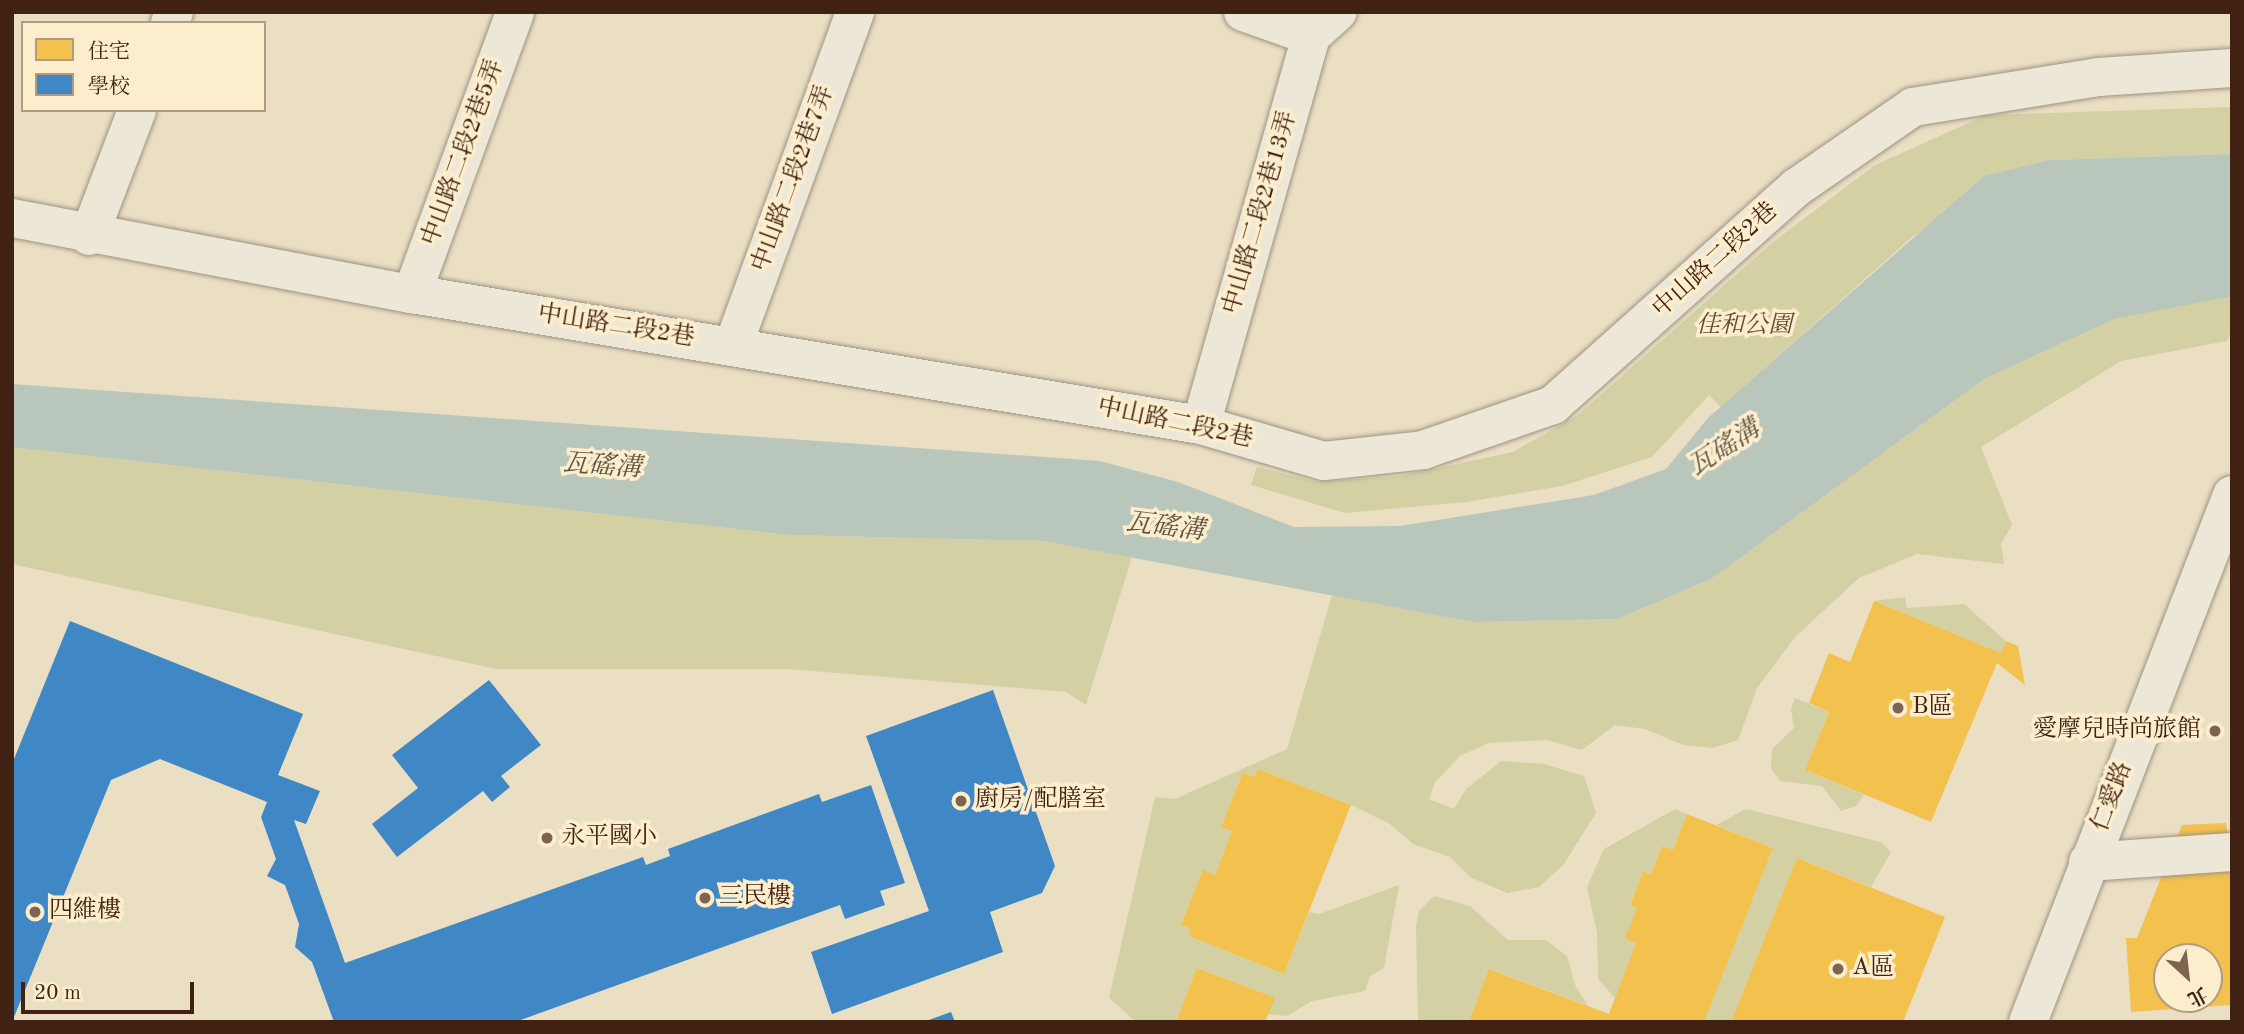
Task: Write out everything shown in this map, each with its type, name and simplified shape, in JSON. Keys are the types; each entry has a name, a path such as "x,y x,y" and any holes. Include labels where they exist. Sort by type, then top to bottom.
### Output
{"street":[{"name":"中山路二段2巷5弄","path":"412,294 515,12"},
{"name":"中山路二段2巷7弄","path":"733,346 855,12"},
{"path":"1243,12 1324,24"},
{"name":"中山路二段2巷13弄","path":"1201,425 1324,24"},
{"name":"中山路二段2巷","path":"12,218 89,236 412,294 1201,425 1324,461 1423,450 1553,405 1797,187 1913,107 2099,77 2232,68"},
{"path":"89,236 136,112"},
{"name":"仁愛路","path":"2028,1022 2232,495"},
{"path":"2088,862 2232,852"}],"green space":[{"name":"佳和公園","path":"2232,107 2232,154 2050,160 1913,236 1721,407 1709,395 1652,457 1562,486 1466,502 1345,513 1251,485 1257,467 1317,482 1399,476 1513,452 1578,415 1773,242 1875,165 1986,115"},
{"path":"2232,296 2232,328 2227,341 2121,361 1981,447 2012,525 2001,544 2004,564 1917,554 1859,578 1795,637 1757,688 1738,740 1712,748 1683,745 1645,729 1615,725 1582,750 1547,740 1489,743 1460,756 1435,782 1429,799 1454,809 1466,789 1501,761 1544,764 1584,776 1596,813 1564,864 1539,887 1507,893 1470,877 1450,857 1413,844 1390,824 1351,805 1258,769 1254,777 1243,772 1221,827 1232,831 1215,875 1203,871 1181,925 1191,929 1190,936 1284,974 1309,912 1319,914 1399,885 1384,968 1370,976 1365,991 1312,1001 1287,1016 1268,1014 1274,998 1198,968 1176,1022 1136,1022 1109,998 1155,797 1175,799 1287,749 1332,595 1473,622 1617,619 1711,579 1984,379 2114,318"},
{"path":"12,447 789,535 1044,541 1132,557 1086,705 1066,692 789,669 496,669 12,564"},
{"path":"1905,597 1907,608 1964,604 2006,641 2001,653 1874,601"},
{"path":"1795,698 1829,712 1805,770 1864,795 1856,806 1841,811 1822,786 1780,781 1771,769 1772,749 1794,728 1791,709"},
{"path":"1675,809 1687,814 1673,850 1662,847 1651,875 1643,871 1630,904 1637,908 1636,943 1615,998 1598,979 1597,932 1587,887 1604,849"},
{"path":"1746,809 1881,842 1891,852 1871,887 1797,858 1731,1022 1704,1022 1773,848 1716,825"},
{"path":"1434,896 1470,906 1508,940 1546,940 1567,956 1575,985 1588,1006 1490,969 1469,1022 1418,1022 1416,926 1419,911"}],"water":[{"name":"瓦磘溝","path":"2232,154 2232,296 2114,319 1984,379 1711,579 1617,619 1473,622 1044,541 789,535 12,447 12,384 1100,461 1178,482 1294,527 1400,526 1594,495 1666,469 1708,418 1984,176 2050,160"}],"building: 住宅":[{"name":"B區","path":"1874,601 2001,653 2006,641 2018,646 2025,685 1997,663 1931,822 1805,770 1829,712 1809,703 1829,653 1850,662"},
{"path":"1258,769 1351,805 1284,974 1189,936 1191,929 1181,925 1203,870 1215,875 1232,831 1221,827 1243,772 1254,777"},
{"path":"1687,814 1773,848 1704,1022 1469,1022 1489,969 1609,1014 1636,943 1625,938 1637,908 1630,905 1643,871 1651,875 1662,846 1673,850"},
{"path":"2226,823 2228,836 2232,835 2232,1005 2223,1006 2223,943 2153,943 2153,1010 2131,1012 2126,938 2137,938 2182,825"},
{"name":"A區","path":"1797,858 1945,917 1903,1022 1731,1022"},
{"path":"1197,968 1275,998 1265,1022 1176,1022"}],"building: 學校":[{"path":"70,621 303,714 278,775 320,791 306,824 294,820 345,963 643,857 646,865 670,856 668,849 819,794 822,802 871,785 905,883 880,891 885,905 845,919 840,905 515,1022 334,1022 312,962 295,947 299,924 285,885 267,876 276,859 261,817 267,802 160,759 111,780 12,1022 12,764"},
{"path":"489,680 541,745 501,776 510,787 492,802 483,791 397,857 372,824 418,788 392,755"},
{"name":"廚房/配膳室","path":"993,690 1055,866 1042,893 990,912 1003,952 832,1014 811,952 929,911 866,736"},
{"path":"951,1012 955,1022 926,1022 926,1021"}],"place":[{"name":"B區","path":"1898,708"},
{"name":"愛摩兒時尚旅館","path":"2215,731"},
{"name":"廚房/配膳室","path":"961,801"},
{"name":"永平國小","path":"547,838"},
{"name":"三民樓","path":"705,898"},
{"name":"四維樓","path":"35,912"},
{"name":"A區","path":"1838,969"}]}
